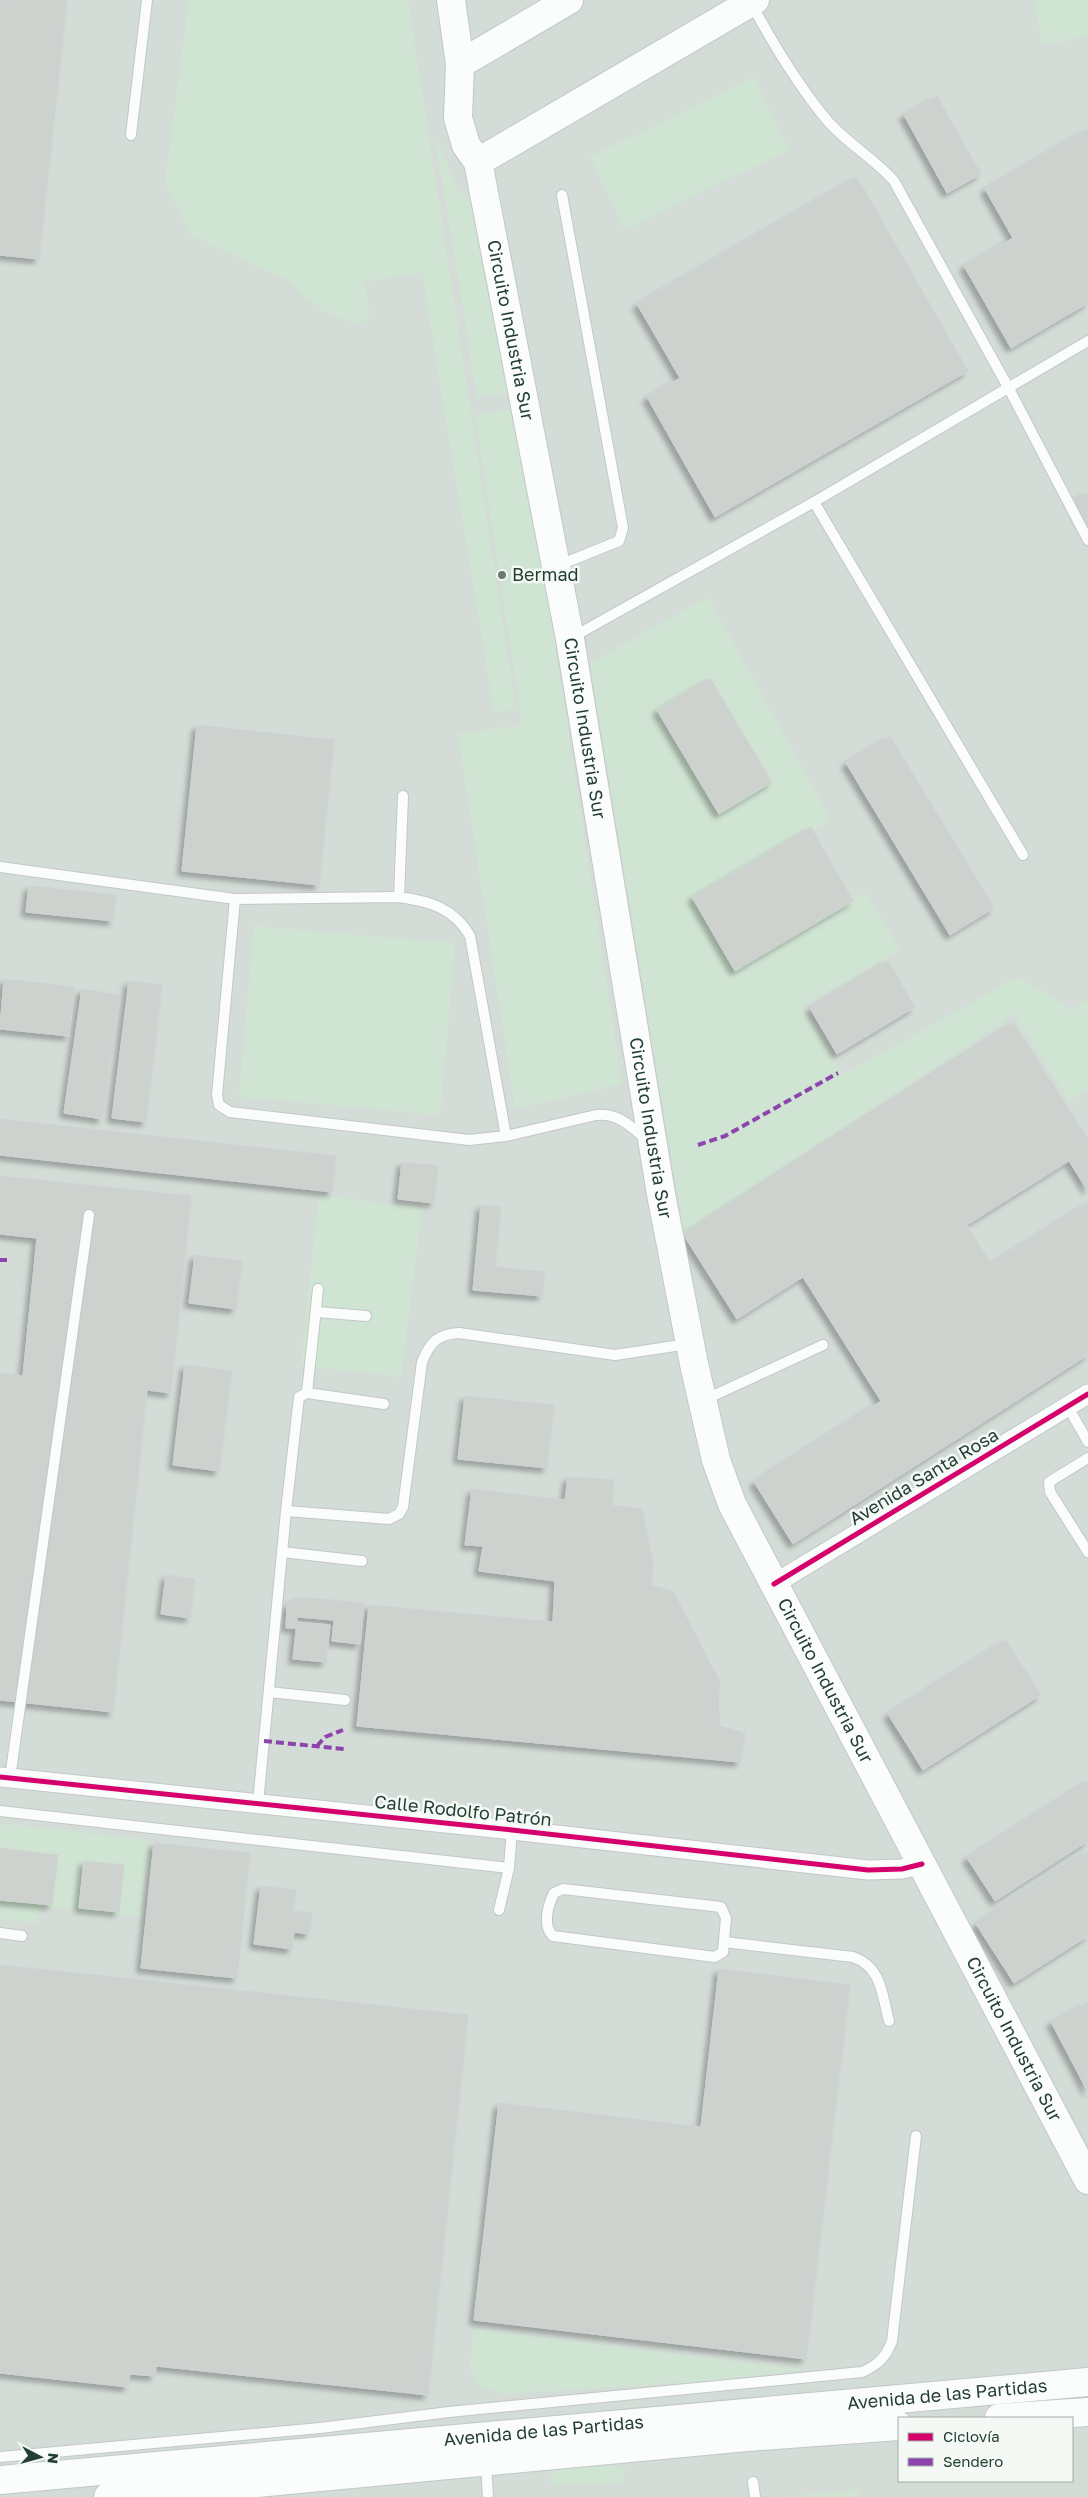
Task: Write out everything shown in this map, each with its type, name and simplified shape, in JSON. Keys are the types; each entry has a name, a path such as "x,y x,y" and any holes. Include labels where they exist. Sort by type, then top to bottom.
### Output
{"main road":[{"name":"Circuito Industria Sur","path":"451,0 460,64 458,118 466,145 478,162 556,566 570,639 652,1144 690,1344 716,1460 732,1504 1088,2180"},
{"path":"460,64 569,0"},
{"path":"478,162 753,1"},
{"name":"Avenida de las Partidas","path":"0,2480 1088,2382"},
{"name":"Avenida de las Partidas","path":"1014,2417 1088,2412"},
{"name":"Avenida de las Partidas","path":"108,2497 278,2485 486,2462 747,2437 898,2426"}],"street":[{"name":"Avenida Santa Rosa","path":"774,1584 1088,1394"},
{"name":"Calle Rodolfo Patrón","path":"5,1778 512,1830 868,1870 902,1869 922,1864"}],"lane":[{"path":"131,135 147,0"},
{"path":"753,1 768,35 827,120 880,164 894,181 1008,387 1088,540"},
{"path":"556,566 619,542 623,528 562,195"},
{"path":"570,639 814,502 1088,341"},
{"path":"814,502 1023,856"},
{"path":"399,897 402,796"},
{"path":"0,867 235,898 399,897 426,900 440,907 458,920 470,936 506,1136"},
{"path":"235,898 217,1095 219,1105 230,1112 460,1139 506,1136 579,1118 610,1114 622,1119 652,1144"},
{"path":"5,1778 89,1215"},
{"path":"307,1393 318,1289"},
{"path":"316,1312 366,1316"},
{"path":"286,1511 389,1519 399,1514 403,1507 422,1362 428,1347 435,1338 459,1333 615,1355 690,1344"},
{"path":"704,1401 740,1382 823,1345"},
{"path":"258,1803 297,1400 299,1396 307,1393 384,1404"},
{"path":"1068,1407 1088,1442"},
{"path":"1088,1458 1049,1482 1048,1486 1088,1552"},
{"path":"282,1552 362,1561"},
{"path":"269,1692 345,1700"},
{"path":"0,1811 509,1868"},
{"path":"499,1910 509,1868 512,1830"},
{"path":"563,1889 716,1905 721,1907 726,1918 724,1942 721,1954 715,1957 559,1938 549,1933 547,1916 554,1893 563,1889"},
{"path":"0,1933 22,1936"},
{"path":"724,1942 853,1957 865,1961 876,1973 889,2021"},
{"path":"0,2457 320,2428 450,2412 862,2372 874,2367 886,2355 892,2341 916,2136"},
{"path":"486,2462 488,2497"},
{"path":"754,2482 755,2497"}],"shaded area":[{"path":"0,0 1088,0 1088,2497 0,2497"}],"green space":[{"path":"189,0 408,0 516,709 494,713 422,272 364,282 370,318 358,324 325,312 305,298 287,280 192,236 165,184"},
{"path":"1034,0 1088,0 1088,36 1043,45"},
{"path":"754,77 789,150 625,229 590,157"},
{"path":"435,134 459,193 478,202 509,393 477,397"},
{"path":"519,408 622,1084 515,1109 458,733 522,725 475,414"},
{"path":"708,597 831,820 695,896 735,968 866,893 900,950 801,1007 844,1074 1018,977 1072,1009 1088,999 1088,1088 1069,1100 1014,1015 684,1232 590,663"},
{"path":"254,926 455,943 440,1115 239,1097"},
{"path":"319,1195 422,1208 401,1377 301,1366"},
{"path":"0,1823 149,1840 140,1917 40,1907 38,1923 0,1919"},
{"path":"474,2329 808,2370 699,2382 502,2394 480,2386 470,2368"},
{"path":"598,2463 625,2468 622,2484 551,2485 551,2465"},
{"path":"862,2489 856,2497 785,2497"}],"building":[{"path":"0,0 4,0 0,36"},
{"path":"4,0 67,0 39,259 0,255 0,36"},
{"path":"937,96 981,174 947,193 904,115"},
{"path":"1088,129 1088,303 1011,348 964,266 1013,238 985,189"},
{"path":"857,177 968,371 715,517 647,397 680,378 637,304"},
{"path":"1088,492 1088,528 1073,501"},
{"path":"710,678 772,782 719,814 657,710"},
{"path":"197,725 334,740 319,885 182,871"},
{"path":"890,736 994,908 950,935 846,763"},
{"path":"811,827 853,901 735,971 692,897"},
{"path":"29,886 116,895 113,921 26,912"},
{"path":"888,961 915,1007 837,1054 810,1008"},
{"path":"4,979 74,987 69,1036 0,1029"},
{"path":"129,981 162,985 146,1122 112,1118"},
{"path":"82,989 119,995 102,1119 64,1113"},
{"path":"1014,1023 1088,1139 1088,1191 1069,1161 967,1225 991,1264 1088,1203 1088,1355 793,1544 754,1482 881,1401 803,1277 737,1319 683,1234"},
{"path":"0,1119 336,1156 332,1192 0,1155"},
{"path":"402,1162 438,1166 434,1203 398,1199"},
{"path":"0,1176 191,1196 171,1393 147,1390 113,1712 0,1700 0,1373 23,1376 37,1238 0,1234"},
{"path":"481,1205 501,1207 495,1267 545,1272 542,1296 473,1290"},
{"path":"195,1255 242,1261 236,1309 189,1303"},
{"path":"185,1365 232,1371 219,1471 173,1465"},
{"path":"465,1396 554,1405 547,1468 458,1459"},
{"path":"568,1477 614,1480 612,1505 642,1509 653,1565 651,1585 673,1591 720,1682 718,1700 720,1726 745,1733 740,1762 357,1726 369,1605 553,1622 555,1581 479,1571 483,1546 465,1545 472,1489 565,1500"},
{"path":"166,1575 195,1579 190,1618 161,1614"},
{"path":"300,1597 364,1603 360,1644 332,1641 334,1620 297,1617 296,1628 286,1628 287,1605"},
{"path":"297,1622 330,1625 326,1662 293,1659"},
{"path":"1006,1640 1041,1695 923,1770 888,1714"},
{"path":"1088,1781 1088,1841 995,1901 967,1858"},
{"path":"154,1843 250,1853 237,1978 141,1968"},
{"path":"0,1848 58,1855 52,1905 0,1900"},
{"path":"1088,1852 1088,1936 1014,1983 976,1924"},
{"path":"84,1861 124,1865 119,1912 79,1908"},
{"path":"261,1886 296,1890 293,1911 312,1913 309,1934 294,1932 292,1949 254,1944"},
{"path":"0,1965 468,2015 428,2395 156,2366 155,2376 130,2374 128,2387 0,2373"},
{"path":"719,1969 850,1985 806,2359 474,2320 499,2103 701,2127"},
{"path":"1088,2002 1088,2092 1051,2022"}],"marked path":[{"path":"698,1145 725,1136 838,1073"},
{"path":"0,1260 7,1260"},
{"path":"317,1746 325,1737 343,1730"},
{"path":"264,1741 344,1749"}],"cycle path":[{"path":"774,1584 1088,1394"},
{"path":"0,1777 512,1830 868,1870 902,1869 922,1864"}],"place":[{"name":"Bermad","path":"502,575"}]}
